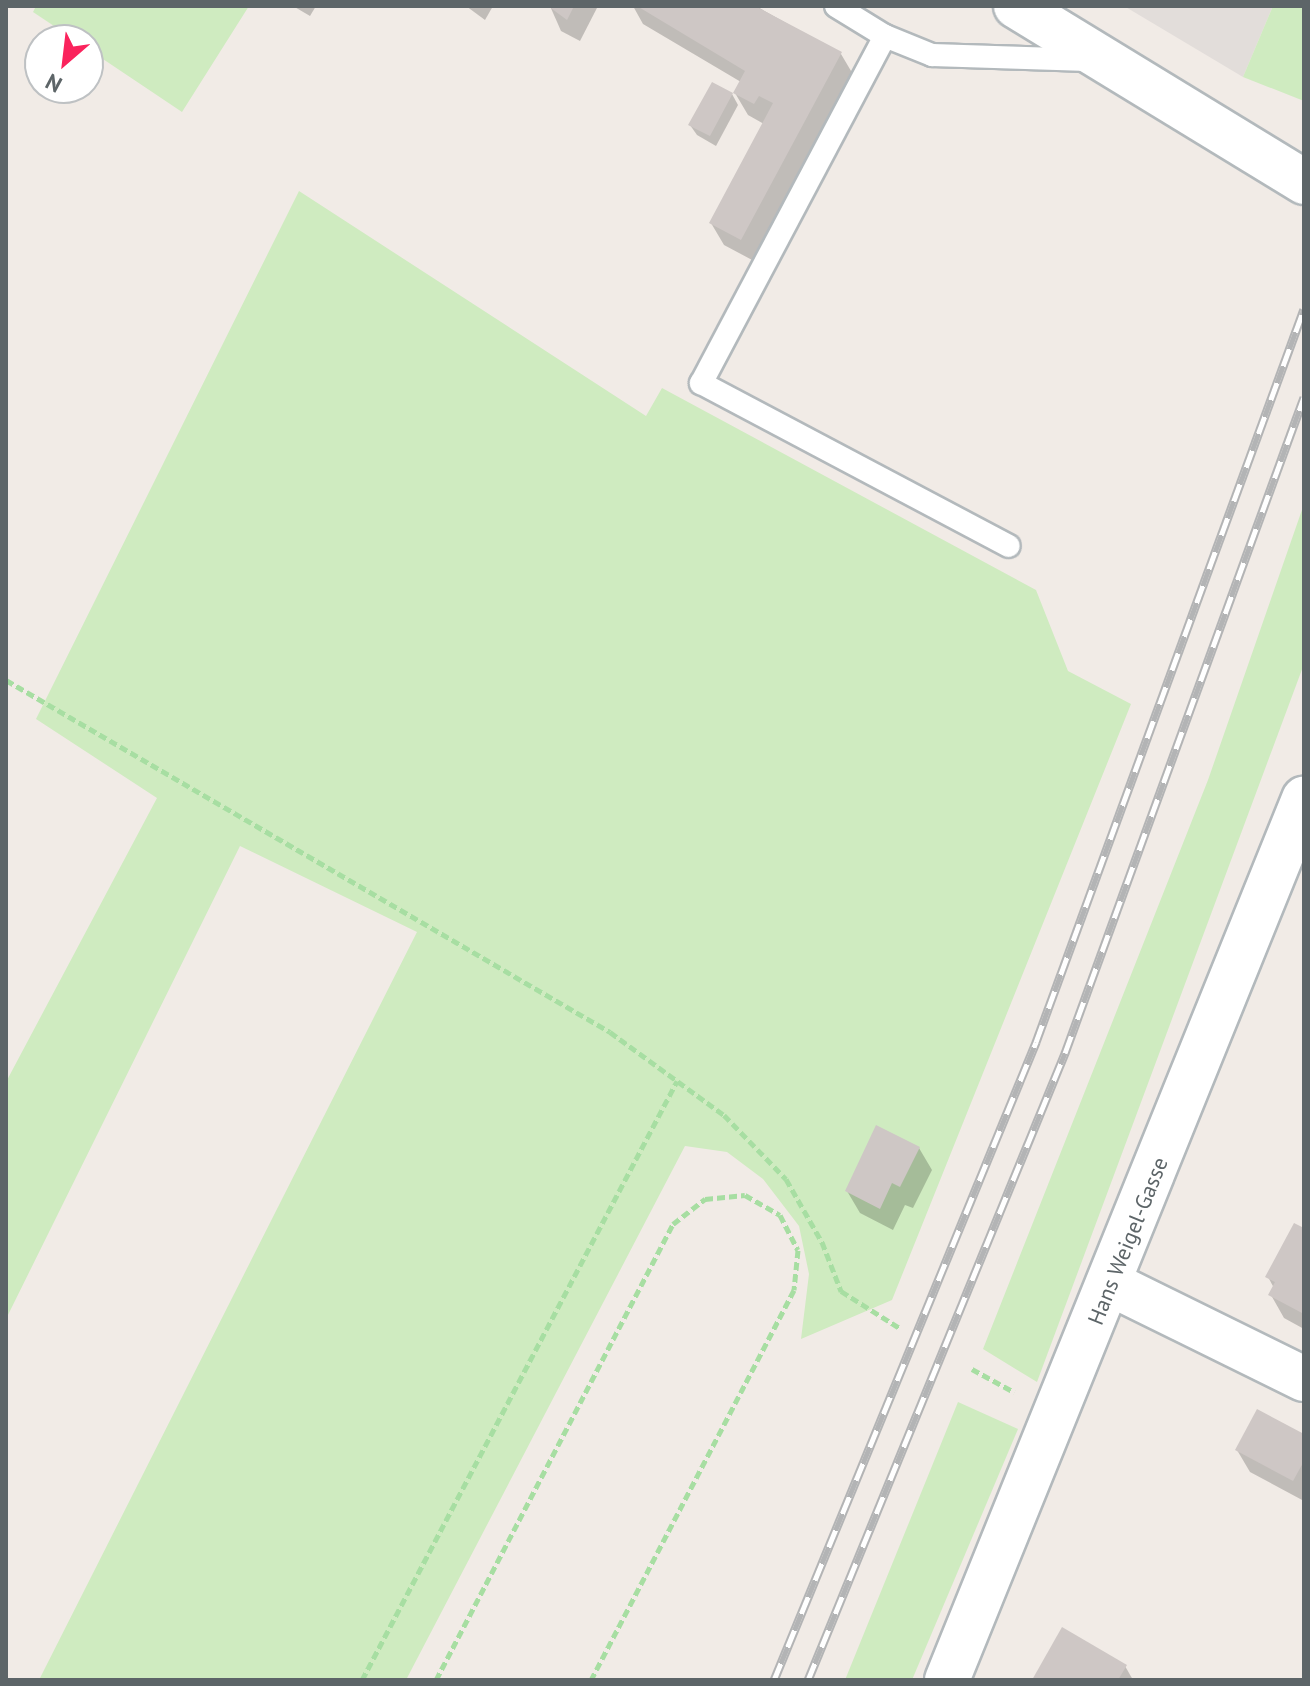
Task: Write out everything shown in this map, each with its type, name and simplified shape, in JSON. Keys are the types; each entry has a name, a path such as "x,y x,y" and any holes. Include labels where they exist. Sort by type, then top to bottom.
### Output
{"street":[{"path":"1016,6 1304,182"},
{"name":"Hans Weigel-Gasse","path":"947,1680 1111,1284 1304,799"},
{"path":"1111,1284 1304,1379"}],"lane":[{"path":"836,6 885,36 932,55 1106,61"},
{"path":"885,36 701,383 1009,546"}],"path":[{"path":"6,680 610,1032 724,1115 786,1179 822,1242 841,1291 901,1329"},
{"path":"362,1680 677,1081"},
{"path":"436,1680 673,1224 705,1199 745,1195 780,1215 792,1238 798,1250 794,1290 591,1680"}],"shaded area":[{"path":"1124,6 1273,6 1243,77"}],"green space":[{"path":"36,6 249,6 182,112 104,60 104,24 51,24 33,12"},
{"path":"1273,6 1304,6 1304,101 1243,77"},
{"path":"299,191 646,416 662,388 1036,590 1068,671 1131,704 892,1300 801,1339 809,1274 799,1226 763,1179 727,1152 685,1146 406,1680 39,1680 417,932 240,846 6,1319 6,1082 157,798 36,719"},
{"path":"1304,504 1304,664 1037,1382 983,1349 1208,780"},
{"path":"958,1402 1018,1429 912,1680 845,1680"}],"building":[{"path":"548,6 574,6 567,20"},
{"path":"637,6 755,6 842,52 741,240 709,223 773,103 759,96 754,104 733,93 745,71"},
{"path":"712,82 733,93 710,136 688,125"},
{"path":"876,1125 920,1147 900,1187 892,1183 880,1209 845,1191"},
{"path":"1294,1223 1304,1228 1302,1313 1268,1295 1275,1282 1265,1277"},
{"path":"1257,1409 1304,1434 1304,1461 1293,1481 1235,1450"},
{"path":"1062,1627 1127,1665 1118,1680 1032,1680"}],"railway":[{"path":"774,1680 1036,1042 1304,309"},
{"path":"808,1680 1065,1053 1304,397"}]}
